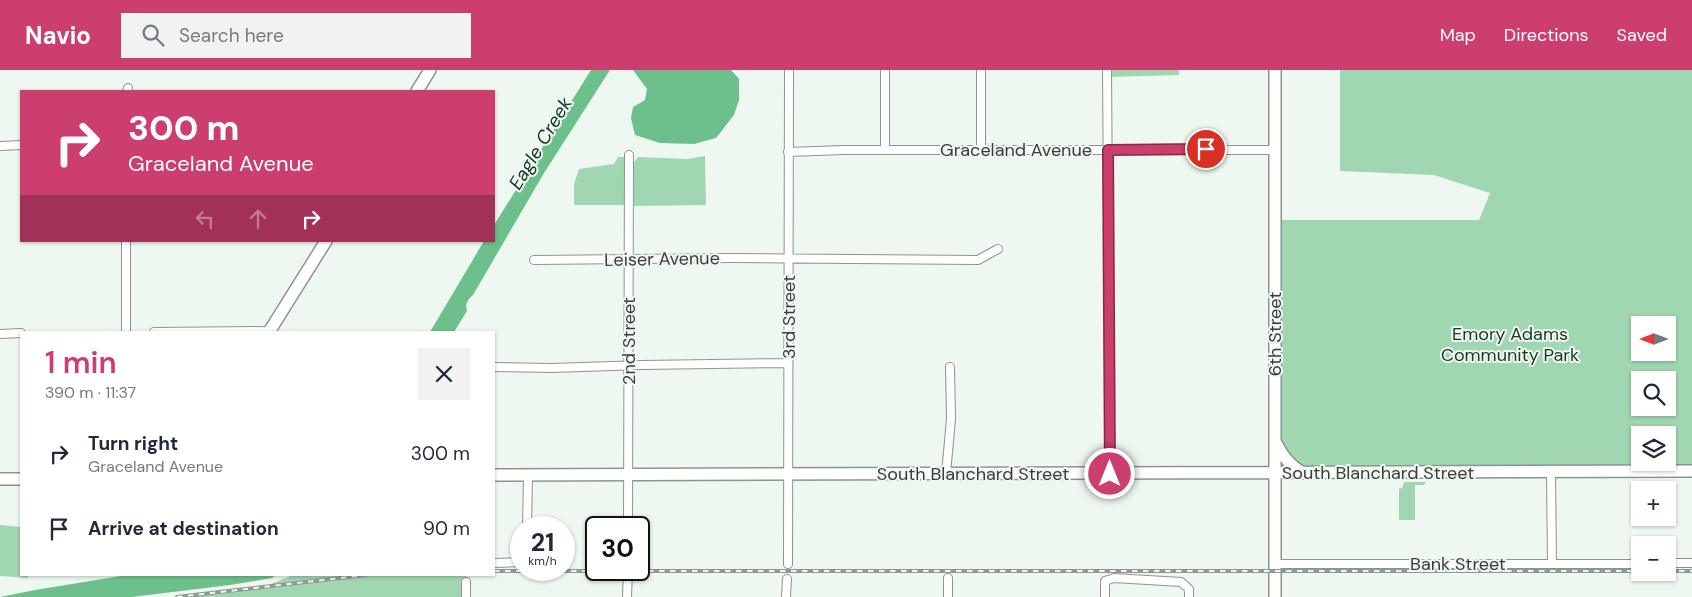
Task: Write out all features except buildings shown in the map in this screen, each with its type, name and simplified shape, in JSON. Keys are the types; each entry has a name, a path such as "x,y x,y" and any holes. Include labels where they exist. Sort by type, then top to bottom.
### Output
{"street":[{"path":"418,90 430,70"},
{"name":"3rd Street","path":"788,564 789,70"},
{"path":"885,70 885,150"},
{"path":"981,70 981,150"},
{"path":"1107,70 1110,474"},
{"name":"6th Street","path":"1275,70 1275,597"},
{"path":"0,146 20,145"},
{"name":"Graceland Avenue","path":"788,152 885,150 1274,150"},
{"name":"2nd Street","path":"628,516 630,365 629,155"},
{"path":"126,242 126,331"},
{"path":"271,331 325,242"},
{"name":"Leiser Avenue","path":"534,260 978,260 998,249"},
{"path":"0,334 20,334"},
{"path":"495,367 552,368 788,363"},
{"path":"946,474 951,419 950,367"},
{"path":"1275,440 1286,460 1293,468 1305,473"},
{"name":"South Blanchard Street","path":"495,475 1692,471"},
{"path":"1551,472 1552,564"},
{"path":"527,516 528,475"},
{"path":"0,479 20,478"},
{"path":"495,563 510,562"},
{"path":"1676,563 1692,563"},
{"name":"Bank Street","path":"1275,564 1631,564"},
{"path":"948,578 948,597"},
{"path":"1105,597 1105,581 1114,578 1181,582 1189,589 1189,597"},
{"path":"786,597 787,579"},
{"path":"627,597 628,581"},
{"path":"466,582 466,597"}],"green space":[{"path":"1107,70 1179,70 1179,75 1107,77"},
{"name":"Emory Adams Community Park","path":"1340,70 1692,70 1692,471 1276,473 1275,220 1479,220 1490,193 1434,175 1340,171"},
{"path":"705,156 706,205 634,206 633,164 638,157 688,159"},
{"path":"618,157 627,157 627,205 574,205 574,184 579,169 614,164"},
{"path":"1404,482 1426,482 1424,485 1415,485 1415,520 1399,520 1399,489 1402,488"},
{"path":"0,525 20,527 20,576 28,576 28,578 0,576"},
{"path":"291,576 466,576 466,597 177,597 261,588"}],"shaded area":[{"path":"591,70 610,70 544,173 473,295 468,300 466,304 467,311 455,331 431,331 483,242 495,242 495,223"},
{"path":"633,70 731,70 739,79 739,100 734,115 716,138 694,144 660,143 635,135 631,118 633,107 645,100 647,89"},
{"path":"121,576 275,576 230,585 132,597 0,597"}],"railway":[{"path":"495,571 1631,571"},
{"path":"1676,571 1692,571"},
{"path":"177,597 357,576"}],"route":[{"path":"1110,474 1108,150 1206,149"}],"water label":[{"name":"Eagle Creek","path":"540,143"}]}
